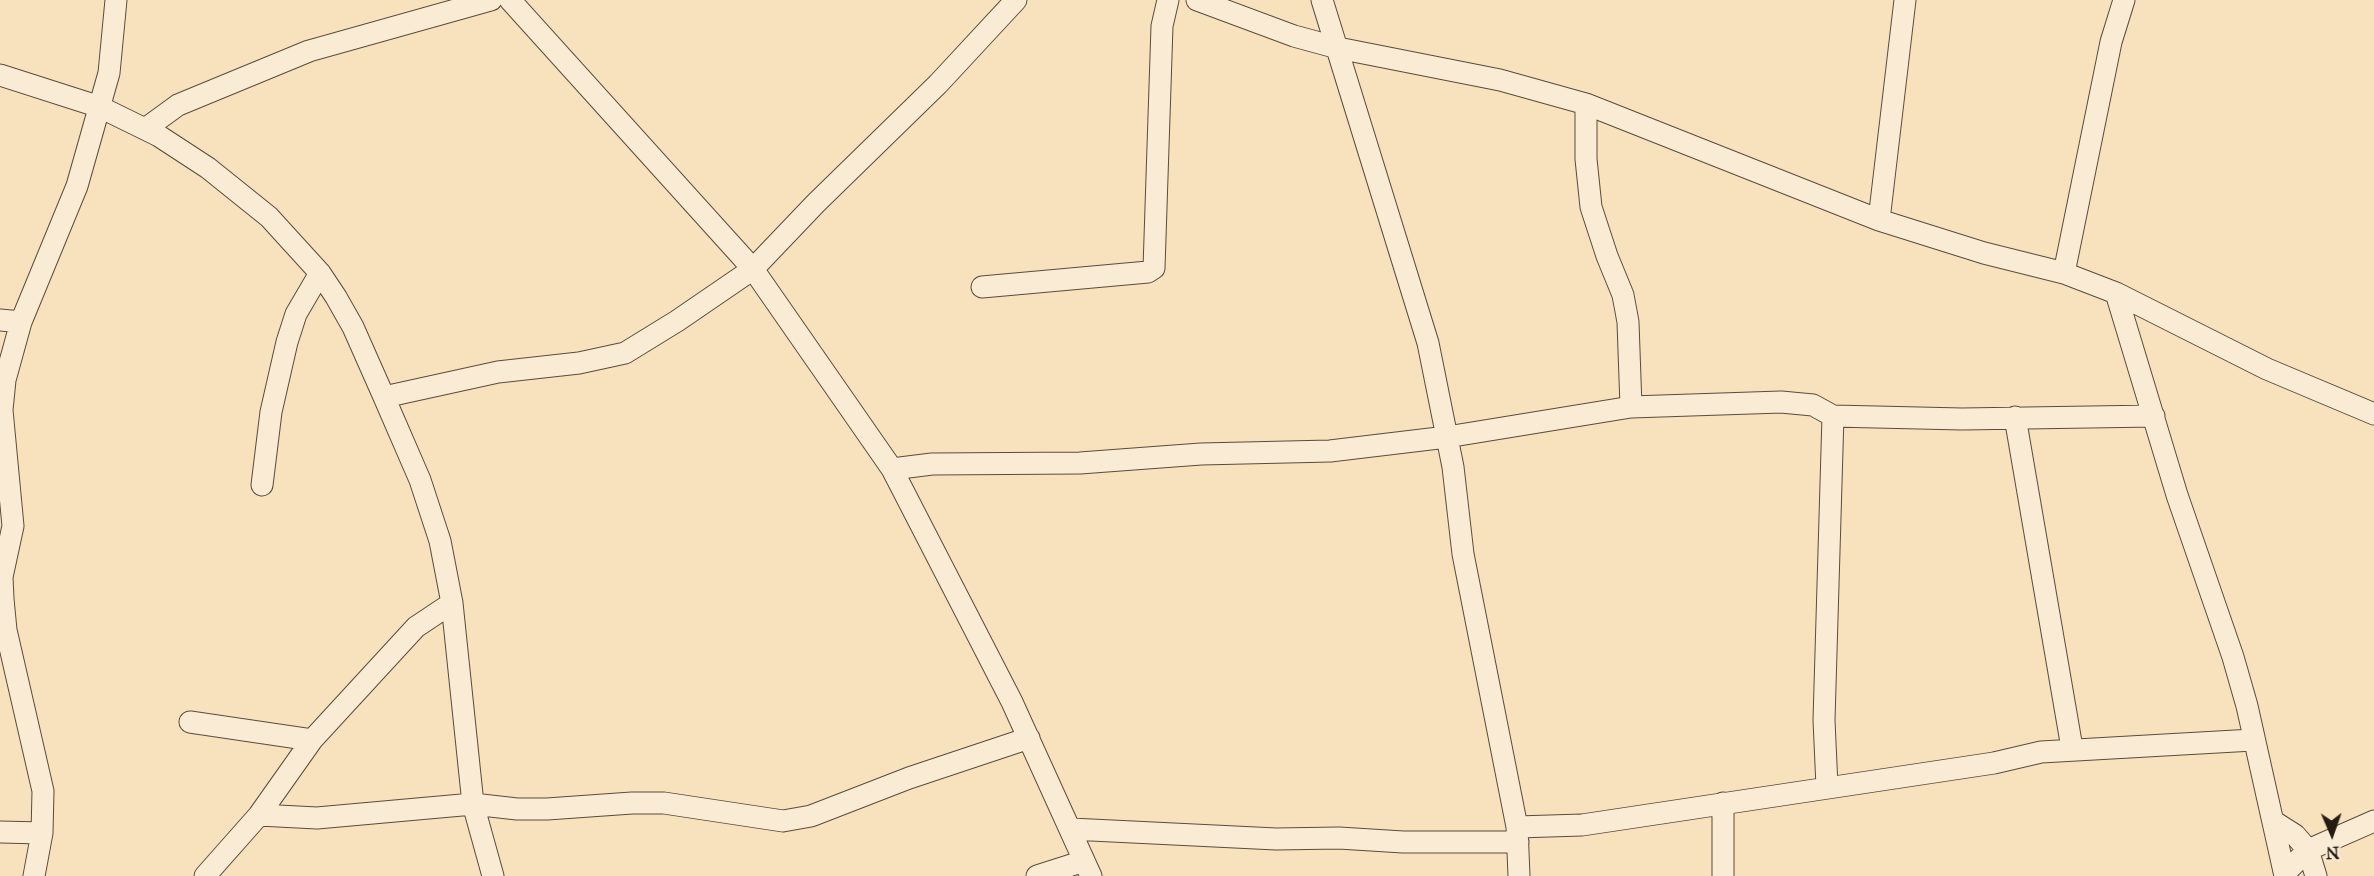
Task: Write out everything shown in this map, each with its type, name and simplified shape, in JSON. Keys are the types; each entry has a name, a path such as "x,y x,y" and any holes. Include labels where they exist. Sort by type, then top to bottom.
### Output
{"street":[{"path":"34,876 44,807 39,769 13,663 3,599 2,577 13,526 2,410 5,380 21,322 77,186 100,107 109,73 116,0"},
{"path":"145,129 178,105 309,51 491,0"},
{"path":"510,0 753,269 892,469 1029,738 1088,868 1037,876"},
{"path":"384,397 498,372 579,363 625,353 678,321 753,269 816,203 938,84 1016,0"},
{"path":"982,287 1148,272 1154,268 1162,26 1168,0"},
{"path":"1197,0 1294,36 1338,48 1500,80 1586,104 1879,220 1984,253 2064,273 2116,293 2267,369 2374,414"},
{"path":"1322,0 1428,343 1454,467 1463,554 1517,834 1519,876"},
{"path":"1879,220 1905,0"},
{"path":"2064,273 2111,42 2124,0"},
{"path":"0,75 100,107 145,129 208,168 269,217 320,273 353,327 420,480 440,541 452,603 473,804 493,876"},
{"path":"1586,104 1586,159 1591,207 1623,295 1628,322 1631,407"},
{"path":"262,485 271,412 287,342 296,314 320,273"},
{"path":"2116,293 2202,571 2233,657 2247,706 2285,875"},
{"path":"0,320 21,322"},
{"path":"892,469 932,464 1080,463 1201,454 1330,451 1447,437 1631,407 1781,402 1813,405 1833,417 1962,420 2015,417 2154,416"},
{"path":"1827,787 1824,720 1833,417"},
{"path":"2015,417 2072,748"},
{"path":"205,876 259,814 312,740 416,627 452,603"},
{"path":"190,722 312,740"},
{"path":"259,814 317,818 473,804 517,809 547,809 664,803 783,821 811,816 909,778 1029,738"},
{"path":"1071,829 1276,839 1339,838 1403,842 1517,834 1994,763 2041,752 2072,748 2253,740"},
{"path":"1723,803 1723,876"},
{"path":"2273,821 2295,836 2308,850 2316,876"},
{"path":"2285,875 2308,850 2374,821"},
{"path":"0,832 42,832"}]}
